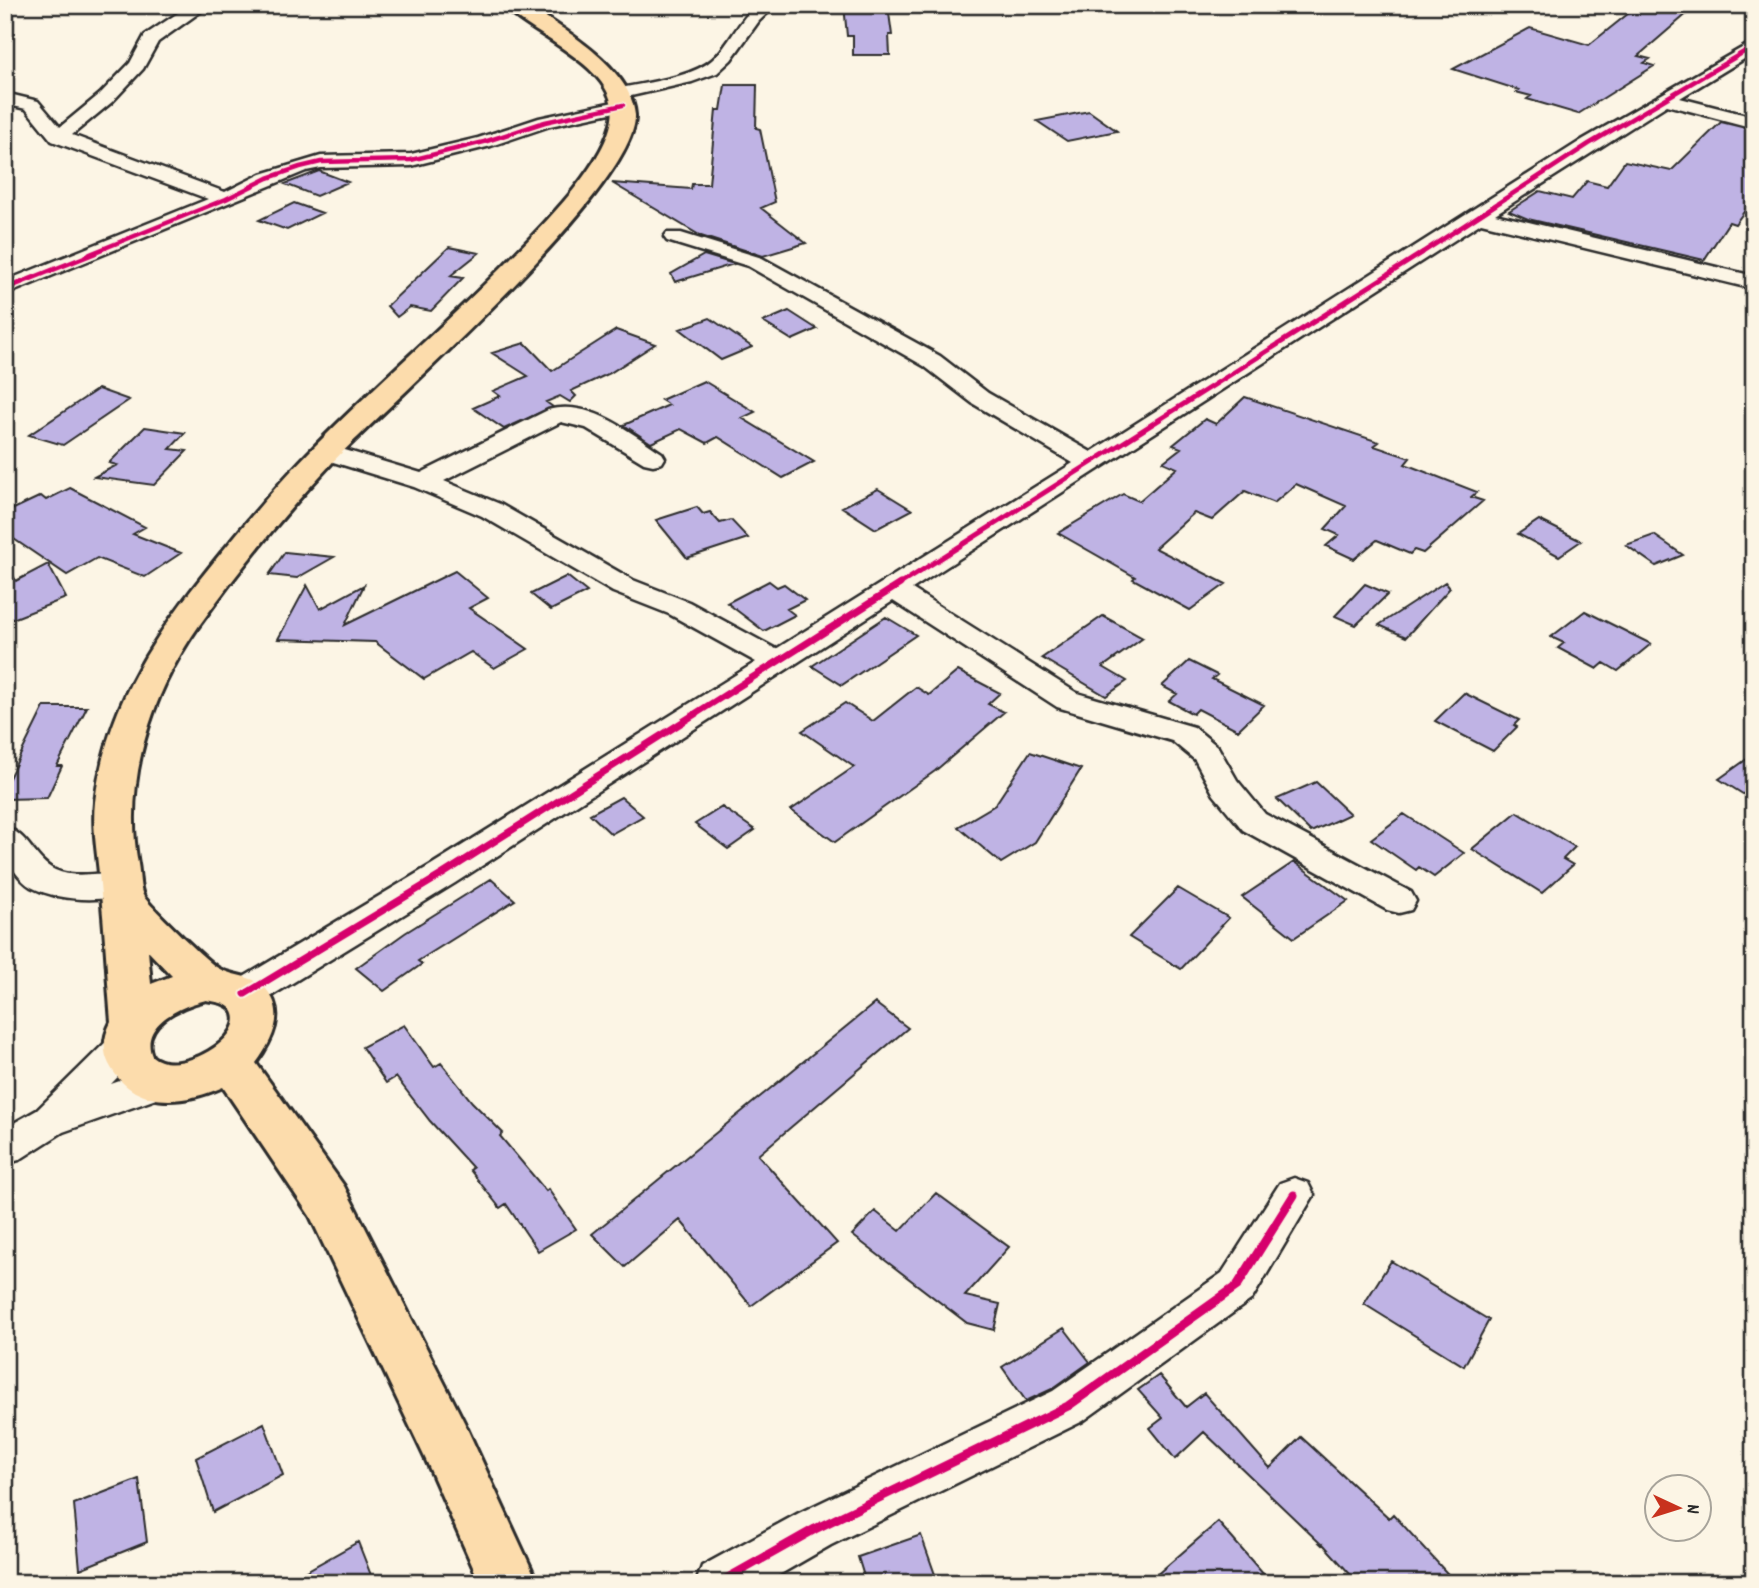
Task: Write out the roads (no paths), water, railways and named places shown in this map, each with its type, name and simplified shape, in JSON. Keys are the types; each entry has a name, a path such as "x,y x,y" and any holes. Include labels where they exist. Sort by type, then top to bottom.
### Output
{"main road":[{"path":"122,892 226,989 253,1005 256,1019 253,1034 245,1048 231,1062 197,1080 160,1082 145,1077 134,1068 128,1057 130,1034 122,892 113,823 120,770 133,723 151,677 194,609 283,499 326,452 392,391 568,212 611,157 624,120 620,99 608,78 571,43 513,5"},
{"path":"130,1034 157,1000 189,986 226,989"},
{"path":"231,1062 327,1201 445,1441 509,1583"}],"street":[{"path":"59,137 106,98 137,65 151,39 202,5"},
{"path":"5,289 226,199 268,177 321,162 411,160 484,142 689,76 717,65 757,11 768,5"},
{"path":"226,989 454,867 1478,216 1754,46"},
{"path":"5,98 32,105 59,137 226,199"},
{"path":"1665,99 1754,123"},
{"path":"1478,216 1754,283"},
{"path":"674,237 755,262 932,361 980,398 1090,462"},
{"path":"422,482 557,415 568,414 592,422 653,458"},
{"path":"326,452 422,482 491,510 604,575 679,608 776,662"},
{"path":"891,588 1067,700 1183,734 1207,754 1225,787 1254,822 1399,901"},
{"path":"5,838 41,878 68,886 122,892"},
{"path":"50,1121 130,1034"},
{"path":"5,1148 50,1121 160,1082"},
{"path":"719,1583 814,1529 1068,1406 1237,1286 1294,1195"}]}
